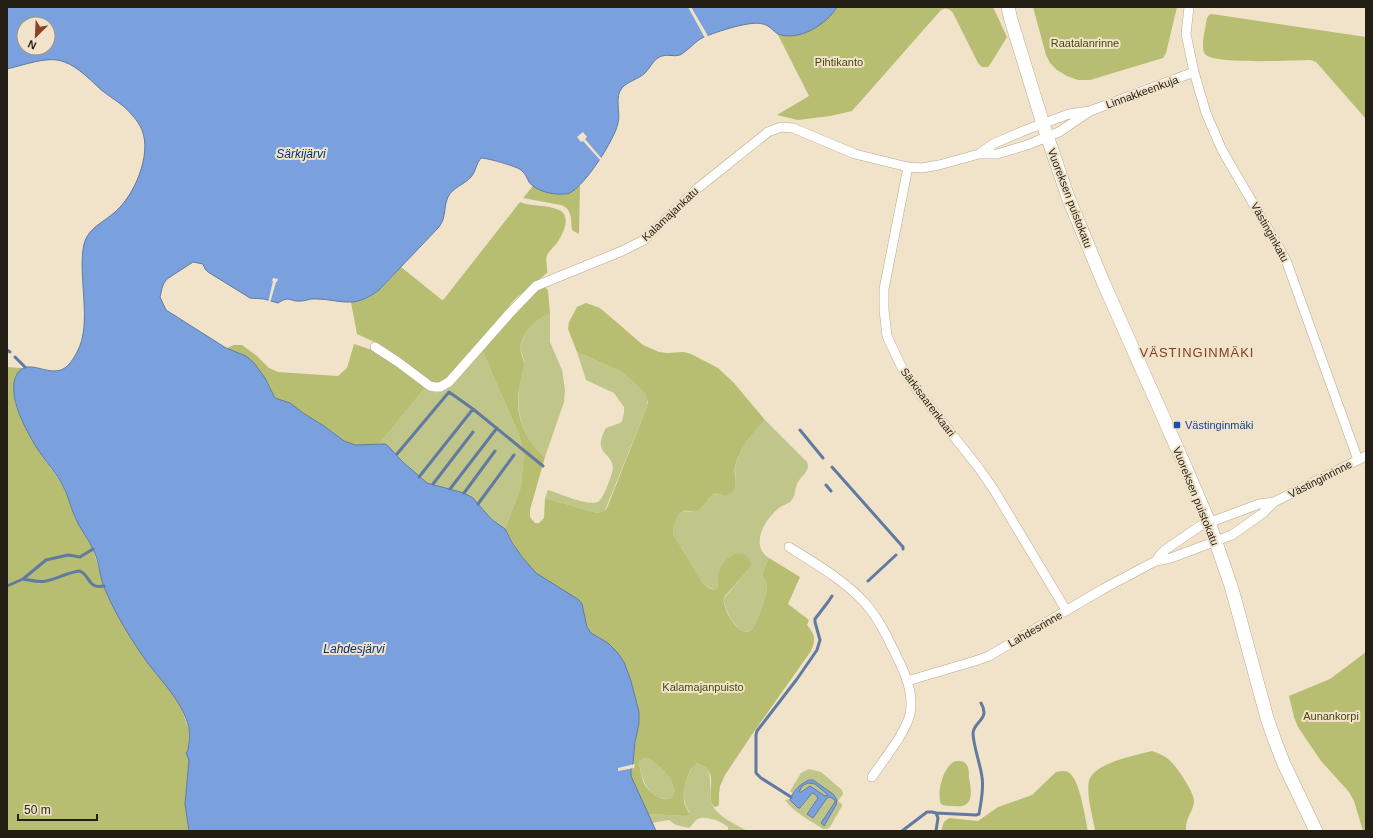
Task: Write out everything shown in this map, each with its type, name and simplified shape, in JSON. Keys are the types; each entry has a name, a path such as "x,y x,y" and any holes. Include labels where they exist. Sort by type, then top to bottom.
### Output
{"main road":[{"name":"Vuoreksen puistokatu","path":"1008,7 1043,124 1068,197 1104,284 1209,522 1232,589 1274,741 1316,831"}],"street":[{"name":"Västinginkatu","path":"1188,7 1186,34 1194,72 1206,113 1222,150 1286,260 1362,458"},
{"name":"Linnakkeenkuja","path":"1043,124 1069,114 1090,111 1194,72"},
{"name":"Linnakkeenkuja","path":"1048,138 1090,111"},
{"name":"Kalamajankatu","path":"979,154 993,144 1043,124"},
{"name":"Kalamajankatu","path":"375,347 430,386 435,387 444,385 456,374 536,286 622,251 644,240 698,188 768,132 777,128 793,128 856,154 908,167 922,168 979,154 997,154 1048,138"},
{"name":"Särkisaarenkaari","path":"908,167 884,289 884,310 887,336 901,366 917,390 978,467 994,490 1066,610"},
{"name":"Västinginrinne","path":"1209,522 1222,519 1259,504 1274,502 1362,458"},
{"name":"Västinginrinne","path":"1216,541 1232,535 1263,514 1274,502"},
{"name":"Lahdesrinne","path":"1156,562 1160,555 1177,541 1209,522"},
{"name":"Lahdesrinne","path":"907,681 988,656 1103,589 1156,562 1216,541"},
{"path":"789,547 830,573 850,588 865,604 878,620 888,638 907,681 910,692 911,707 907,722 872,777"}],"green space":[{"name":"Pihtikanto","path":"837,7 993,7 1007,37 988,67 982,67 978,63 953,13 949,9 943,9 852,111 830,116 798,120 777,115 809,96 777,33 790,36 804,33 823,23"},
{"name":"Raatalanrinne","path":"1033,7 1177,7 1166,53 1163,58 1090,80 1078,80 1057,70 1050,63 1046,55"},
{"path":"1212,14 1366,37 1366,119 1316,62 1311,60 1223,60 1205,54 1203,42 1207,18"},
{"path":"580,185 579,234 572,230 571,218 565,207 523,198 533,186 557,194 569,192"},
{"path":"520,202 559,210 565,216 566,221 564,230 557,243 547,255 547,273 515,299 453,375 435,385 383,346 357,334 351,302 359,301 373,295 385,285 401,267 442,300 444,299"},
{"name":"Kalamajanpuisto","path":"545,287 548,290 550,314 533,323 525,334 521,347 524,365 519,386 518,399 520,418 526,435 545,457 530,510 530,517 535,523 539,523 544,518 545,498 597,513 604,511 607,508 648,402 645,393 622,372 577,352 568,329 569,322 577,307 586,303 600,308 643,345 659,352 684,352 718,368 734,383 765,420 751,435 739,454 735,467 736,484 734,490 727,495 713,494 699,510 682,512 676,519 673,530 675,539 682,548 697,575 707,586 712,589 717,589 720,568 729,557 741,554 748,558 751,564 749,569 724,597 724,602 729,616 738,628 743,631 748,631 753,628 762,608 767,587 763,576 763,571 769,558 800,577 788,604 809,620 807,625 814,637 814,643 811,651 725,775 720,786 718,806 715,807 711,801 711,777 708,769 697,763 690,771 684,788 684,800 689,814 686,816 648,814 631,776 639,712 631,681 624,662 600,638 591,633 587,627 582,604 579,600 546,581 536,573 526,563 505,529 521,487 524,453 519,435 482,350 532,294","holes":["643,758 657,764 667,774 673,784 674,795 672,798 663,799 651,792 645,785 639,762"]},
{"path":"550,314 550,342 562,370 565,390 564,402 545,457 532,443 523,427 520,418 518,399 524,365 521,349 522,341 527,331 539,318"},
{"path":"354,344 378,352 397,363 425,388 379,444 355,445 344,441 290,403 275,398 272,392 227,348 234,345 242,345 257,356 269,368 278,372 338,376 347,368"},
{"path":"482,350 519,435 524,453 521,487 505,529 491,519 473,498 464,493 427,483 385,444 379,444 425,388 434,392 442,390 454,380"},
{"path":"577,352 622,372 645,393 647,398 646,409 606,508 604,511 597,513 545,498 548,490 589,503 595,503 599,501 606,491 613,469 610,459 602,448 602,437 606,428 622,421 624,407 614,393 586,380"},
{"path":"7,367 22,368 14,383 15,403 40,453 63,486 71,504 74,516 93,549 104,586 116,611 149,665 166,684 181,707 189,730 188,751 186,753 189,760 185,804 189,831 7,831"},
{"path":"765,420 807,462 808,466 797,484 792,500 779,508 763,527 760,545 765,555 769,558 763,574 767,591 755,625 748,631 743,631 733,622 726,609 724,598 749,569 723,564 718,575 717,589 710,588 698,577 690,566 683,549 675,538 673,531 675,520 680,513 700,509 713,494 726,495 736,485 735,469 739,456 751,436"},
{"name":"Aunankorpi","path":"1366,652 1366,831 1363,831 1354,801 1349,792 1321,761 1298,727 1289,696 1330,679"},
{"path":"1152,751 1162,755 1171,762 1191,791 1194,805 1187,822 1186,831 1095,831 1088,793 1089,781 1092,775 1098,769 1116,761"},
{"path":"643,758 654,762 665,772 673,784 674,795 672,798 667,799 654,795 646,786 641,774 639,761"},
{"path":"956,761 964,762 968,768 971,789 970,798 965,805 944,805 941,804 940,786 948,767"},
{"path":"695,763 708,769 711,803 714,808 718,813 747,831 728,831 728,827 722,823 705,818 697,820 689,828 676,825 669,820 652,823 648,814 686,816 689,812 684,800 684,787 688,775"},
{"path":"809,769 821,772 843,792 843,795 838,801 842,804 842,806 830,827 827,829 823,829 802,816 785,800 790,799 801,808 812,793 815,794 818,798 807,813 813,818 828,797 832,797 835,800 835,803 821,823 837,802 833,794 812,780 805,781 792,793 790,791 801,773"},
{"path":"1056,772 1068,772 1076,782 1088,831 941,831 944,822 949,818 978,821 998,807 1032,795"},
{"path":"808,783 815,784 828,795 825,796 812,787 806,788 800,792 799,791 802,786"}],"water":[{"name":"Lahdesjärvi","path":"7,7 837,7 827,20 812,30 795,36 778,34 763,24 758,23 742,25 704,37 680,55 664,55 659,57 643,75 622,88 618,96 619,119 612,139 592,171 569,193 554,194 544,192 535,188 529,182 524,173 518,168 501,162 481,158 471,177 455,189 448,197 443,219 439,227 379,290 361,300 346,302 321,299 297,301 285,299 278,303 264,299 250,298 208,272 203,264 193,262 167,279 162,288 160,297 166,310 226,348 246,356 254,363 265,378 275,398 290,403 344,441 355,445 385,444 427,483 464,493 473,498 491,519 505,529 522,557 536,573 579,600 582,604 587,627 591,633 608,643 617,652 624,662 631,681 639,712 639,723 631,776 656,831 189,831 185,804 189,760 186,753 189,742 189,728 186,717 175,697 146,661 115,611 103,584 95,553 73,513 62,484 28,433 17,407 14,390 15,378 21,369 32,367 57,371 67,366 76,354 82,341 84,328 82,256 84,244 86,238 93,229 122,205 135,186 143,163 145,151 142,130 135,118 120,103 101,90 74,67 65,62 56,60 35,62 7,69"},
{"path":"813,780 833,794 837,800 836,805 824,826 821,823 835,800 830,797 827,798 813,818 807,814 818,798 815,794 812,793 800,808 798,808 790,800 795,791 806,781","holes":["808,783 815,784 828,795 825,796 810,786 799,792 802,786"]}],"pier":[{"path":"688,7 691,7 708,36 705,38"},
{"path":"583,132 587,137 585,139 602,159 601,161 583,141 581,142 577,137"},
{"path":"273,278 278,279 270,303 268,303 273,281"},
{"path":"635,764 634,768 618,771 618,768"}],"waterway":[{"path":"15,357 25,367"},
{"path":"397,454 449,392 473,409 543,466"},
{"path":"419,477 473,409"},
{"path":"450,489 497,428"},
{"path":"800,430 823,458"},
{"path":"433,484 473,432"},
{"path":"464,493 495,451"},
{"path":"478,504 514,455"},
{"path":"832,467 903,547 903,549"},
{"path":"826,485 831,491"},
{"path":"7,586 23,579 46,560 68,555 80,557 93,549"},
{"path":"868,581 896,555"},
{"path":"23,579 43,582 80,571 95,586 104,586"},
{"path":"791,797 761,778 756,773 756,735 757,731 817,650 820,640 815,619 832,596"},
{"path":"936,813 979,814 983,782 973,734 976,726 983,717 984,709 981,703"},
{"path":"902,831 927,812 936,813 938,818 936,831"}],"place":[{"name":"Västinginmäki","path":"1177,425"}],"district":[{"name":"VÄSTINGINMÄKI","path":"1197,352"}],"water label":[{"name":"Särkijärvi","path":"301,154"}]}
